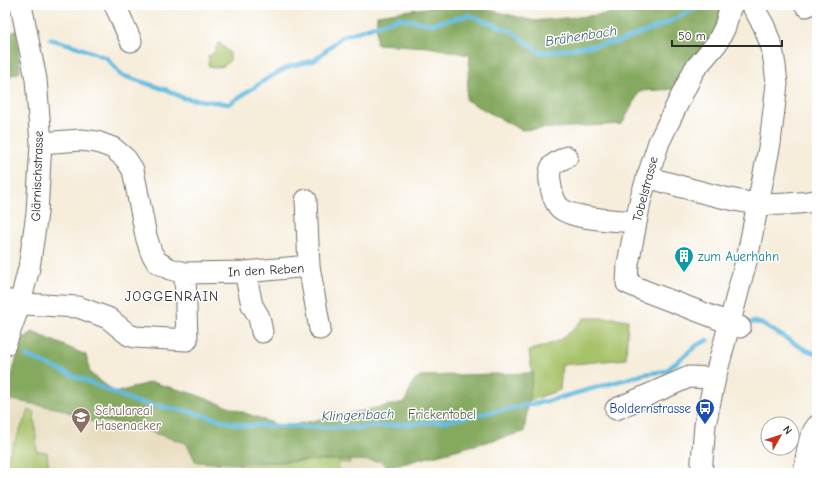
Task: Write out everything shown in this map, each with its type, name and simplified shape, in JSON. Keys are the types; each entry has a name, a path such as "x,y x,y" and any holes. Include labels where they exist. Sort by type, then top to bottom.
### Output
{"street":[{"name":"Glärnischstrasse","path":"5,345 12,301 29,268 37,213 41,143 36,79 21,5"},
{"path":"115,5 131,41"},
{"name":"Tobelstrasse","path":"732,5 725,27 717,43 694,70 665,128 647,177 628,264 627,283 735,325"},
{"path":"700,473 705,425 715,378 735,325 759,204 770,143 777,84 772,48 764,26 752,5"},
{"name":"In den Reben","path":"41,143 81,140 97,142 113,148 126,159 133,170 146,236 151,252 157,262 170,269 185,273 245,272 309,266 320,329"},
{"path":"567,158 554,163 549,173 551,193 559,207 574,215 636,222"},
{"path":"647,177 759,204 817,202"},
{"path":"306,200 309,266"},
{"path":"245,272 252,305 259,317 262,332"},
{"path":"12,301 78,307 108,318 129,335 135,337 187,340 185,273"},
{"path":"616,409 689,377 715,378"},
{"path":"804,473 810,440 817,426"}],"shaded area":[{"name":"Schulareal Hasenacker","path":"6,399 61,409 88,421 115,425 121,423 186,443 196,462 340,460 380,461 381,473 5,473"}],"green space":[{"path":"445,5 494,11 534,21 608,14 624,5 735,5 715,42 679,89 640,91 622,124 521,130 466,100 470,55 428,47 376,44 377,15"},
{"path":"17,30 20,72 5,78 5,36"},
{"path":"219,42 230,53 230,60 224,66 212,68 208,65 209,59 207,57 213,54"},
{"path":"584,318 615,318 628,320 626,359 562,365 560,390 528,401 532,373 529,351 560,340 571,332"},
{"name":"Frickentobel","path":"33,332 86,355 90,373 116,393 151,382 194,394 283,427 405,402 413,382 420,376 533,373 524,432 387,468 380,461 340,460 239,462 240,464 196,462 186,443 121,423 88,421 61,409 6,399 21,340"},
{"path":"29,410 34,412 37,452 47,452 49,473 6,473 5,463"},
{"path":"350,453 350,463 338,463 339,473 240,473 240,464 306,461"}],"waterway":[{"name":"Brähenbach","path":"50,39 75,46 107,58 121,75 167,90 183,98 229,104 281,71 291,66 315,60 341,37 399,18 431,24 469,15 513,32 540,53 618,42 667,23 702,5"},
{"name":"Klingenbach","path":"747,324 755,322 762,324 804,349 817,354"},
{"name":"Klingenbach","path":"27,356 136,402 187,411 240,425 358,428 446,421 548,401 645,374 666,371 697,345 708,340"}],"place":[{"name":"zum Auerhahn","path":"684,273"},
{"name":"Boldernstrasse","path":"705,425"},
{"name":"Schulareal Hasenacker","path":"81,434"}],"district":[{"name":"JOGGENRAIN","path":"172,296"}]}
